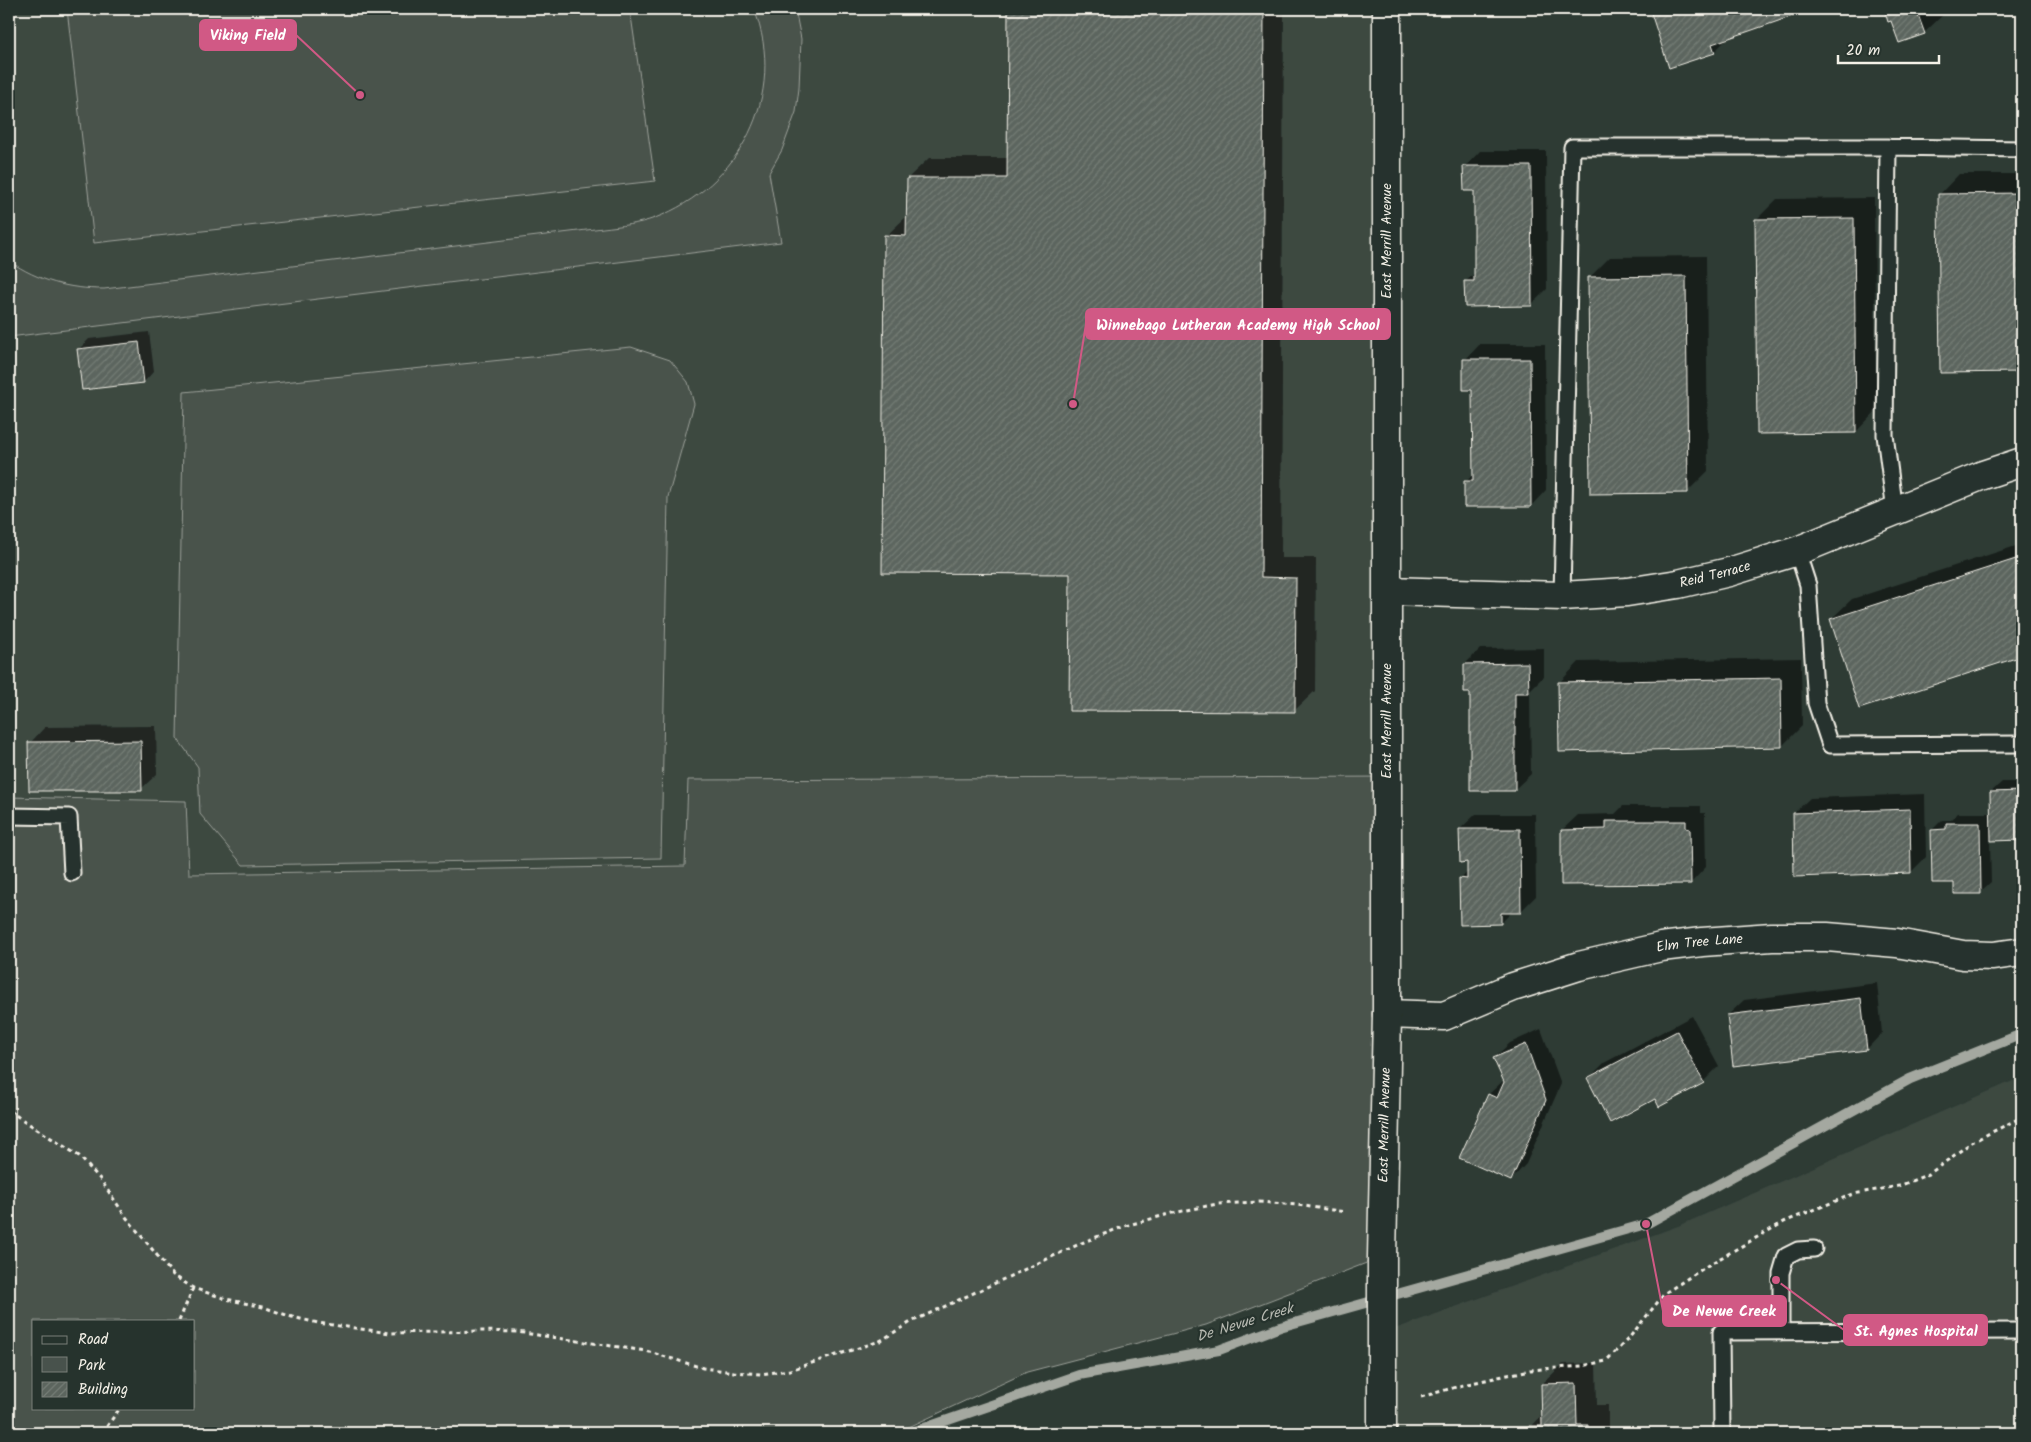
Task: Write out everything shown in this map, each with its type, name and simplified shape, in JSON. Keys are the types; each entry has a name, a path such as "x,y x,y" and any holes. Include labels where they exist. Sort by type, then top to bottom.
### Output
{"street":[{"name":"East Merrill Avenue","path":"1382,1433 1382,1257 1387,1014 1387,9"},
{"name":"Reid Terrace","path":"1388,591 1562,596 1627,592 1678,584 1738,570 1797,551 1983,475 2022,462"},
{"name":"Elm Tree Lane","path":"1387,1014 1444,1016 1513,987 1579,966 1660,947 1702,942 1772,937 1827,937 1897,943 1964,955 1993,956 2022,952"}],"lane":[{"path":"1562,596 1572,147 2022,149"},
{"path":"1888,147 1886,435 1895,511"},
{"path":"1797,551 1808,586 1816,703 1830,745 2022,744"},
{"path":"9,816 69,817 72,873"},
{"path":"1781,1332 1781,1273 1786,1256 1798,1250 1814,1249"},
{"path":"1722,1433 1722,1332 2022,1330"}],"path":[{"path":"9,1111 78,1156 100,1179 126,1217 173,1275 193,1288 226,1299 318,1323 390,1333 517,1332 646,1351 703,1368 734,1372 761,1374 790,1370 880,1341 911,1322 1086,1241 1125,1226 1217,1204 1259,1202 1346,1212"},
{"path":"1421,1397 1462,1385 1530,1370 1582,1366 1606,1361 1629,1338 1665,1293 1710,1264 1784,1222 1853,1194 1899,1186 1929,1174 1972,1142 2022,1117"},
{"path":"179,1320 193,1288"},
{"path":"102,1433 119,1410"}],"shaded area":[{"path":"9,9 1387,9 1387,777 688,780 685,866 189,874 186,801 9,797"},
{"path":"2022,1077 2022,1433 1382,1433 1381,1334 1678,1226"}],"green space":[{"path":"67,9 630,9 655,181 94,243"},
{"path":"754,9 795,9 801,39 796,112 782,150 769,173 781,242 9,337 9,261 43,279 78,287 104,289 616,226 655,218 685,203 711,184 732,160 749,134 760,104 765,73 763,41"},
{"path":"631,347 670,360 688,382 694,404 668,497 661,858 243,865 200,814 198,767 177,738 184,392"},
{"path":"1387,777 1382,1257 1206,1325 1027,1372 896,1433 9,1433 9,797 186,801 189,874 685,866 688,780"}],"building":[{"path":"1008,9 1264,9 1261,577 1296,578 1295,712 1069,711 1070,574 882,573 884,235 906,236 907,178 1007,178"},
{"path":"1813,9 1712,44 1715,53 1669,68 1650,10"},
{"path":"1884,9 1920,9 1921,11 1917,12 1925,34 1899,43 1891,21 1888,22"},
{"path":"1463,166 1531,166 1532,306 1465,307 1464,281 1474,281 1474,191 1464,191"},
{"path":"2022,193 2022,372 1940,373 1938,194"},
{"path":"1854,218 1856,433 1757,434 1755,219"},
{"path":"1686,276 1688,493 1590,494 1588,277"},
{"path":"139,342 144,383 82,390 77,349"},
{"path":"1463,359 1530,359 1531,507 1464,507 1464,481 1473,481 1472,390 1463,390"},
{"path":"2022,557 2022,656 1859,709 1830,619"},
{"path":"1528,663 1529,693 1515,693 1515,791 1470,791 1470,693 1464,693 1464,664"},
{"path":"1781,678 1782,747 1559,752 1558,682"},
{"path":"141,741 142,791 29,791 28,742"},
{"path":"2022,791 2022,840 1991,841 1990,792"},
{"path":"1910,809 1911,873 1794,877 1793,813"},
{"path":"1606,821 1686,821 1686,828 1690,829 1691,884 1561,885 1561,830 1606,829"},
{"path":"1946,823 1980,823 1981,894 1954,894 1954,883 1932,883 1931,830 1946,829"},
{"path":"1459,829 1520,829 1521,913 1501,913 1501,924 1460,925 1459,878 1467,879 1467,862 1460,863"},
{"path":"1861,998 1867,1050 1733,1066 1727,1015"},
{"path":"1677,1031 1704,1083 1659,1107 1655,1099 1610,1123 1587,1078"},
{"path":"1526,1044 1546,1100 1511,1181 1459,1158 1488,1094 1497,1098 1504,1082 1493,1058"},
{"path":"1576,1383 1577,1425 1588,1425 1588,1433 1529,1433 1529,1426 1542,1426 1541,1384"}],"waterway":[{"name":"De Nevue Creek","path":"910,1433 1079,1375 1219,1350 1280,1327 1646,1224 1910,1079 2022,1034"}],"place":[{"name":"Viking Field","path":"360,95"},
{"name":"Winnebago Lutheran Academy High School","path":"1073,404"},
{"name":"De Nevue Creek","path":"1646,1224"},
{"name":"St. Agnes Hospital","path":"1776,1280"}]}
